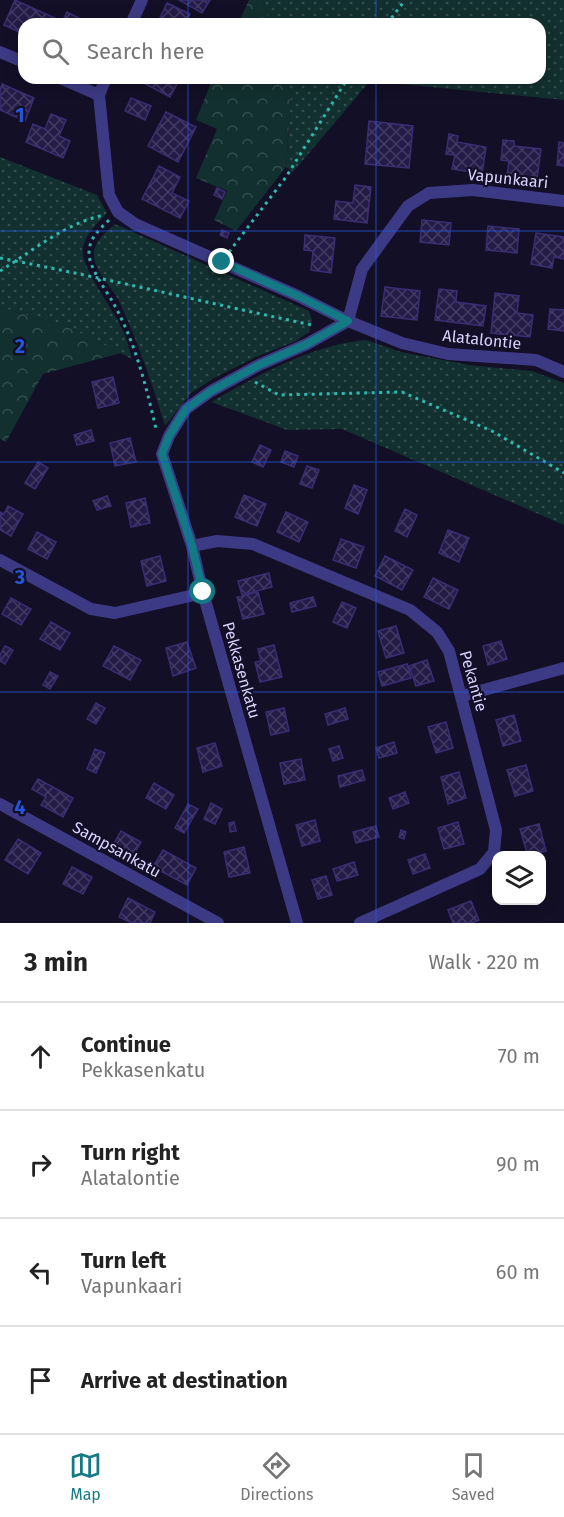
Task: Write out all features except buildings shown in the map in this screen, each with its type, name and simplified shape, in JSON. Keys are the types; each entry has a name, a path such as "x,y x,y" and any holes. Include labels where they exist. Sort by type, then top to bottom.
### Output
{"street":[{"path":"134,18 142,0"},
{"path":"0,52 18,60"},
{"path":"74,84 99,95"},
{"path":"104,84 99,95 109,195 118,212 135,224 298,296 348,321"},
{"name":"Vapunkaari","path":"348,321 362,269 408,206 429,193 473,190 564,201"},
{"path":"162,454 169,436 186,409 211,391 307,344 348,321"},
{"name":"Alatalontie","path":"348,321 402,343 448,354 536,360 564,372"},
{"name":"Pekkasenkatu","path":"162,454 192,546 297,923"},
{"name":"Pekantie","path":"192,546 218,541 253,544 410,610 437,632 449,651 496,830 494,852 480,869 360,923"},
{"path":"0,560 91,609 115,613 203,592"},
{"path":"462,696 564,668"},
{"name":"Sampsankatu","path":"0,804 218,923"}],"path":[{"path":"392,18 405,0"},
{"path":"222,262 286,177 344,84"},
{"path":"0,271 50,237 84,219 118,212"},
{"path":"118,212 92,237 89,256 123,318 149,399 162,454"},
{"path":"0,258 98,276 142,289 333,329"},
{"path":"242,375 279,395 402,392 492,431 564,473"}],"green space":[{"path":"249,0 263,0 268,18 241,18"},
{"path":"263,0 564,0 564,100 401,84 546,84 546,18 268,18"},
{"path":"211,84 288,84 291,95 286,167 236,231 214,220 227,191 196,178 217,129 196,120"},
{"path":"288,84 367,84 293,172 286,167 291,95"},
{"path":"0,157 97,195 107,213 87,237 83,255 91,275 124,332 132,359 68,327 0,307"},
{"path":"115,224 309,311 312,320 309,332 296,341 256,357 214,378 191,393 165,426 126,316 95,263 94,252 97,243"},
{"path":"0,307 68,327 121,353 43,374 6,442 0,439"},
{"path":"366,340 401,352 469,365 532,371 564,383 564,525 342,429 287,430 211,402 305,355 325,348"}],"route":[{"path":"203,592 192,546 162,454 169,436 186,409 211,391 259,365 307,344 348,321 222,262"}]}
